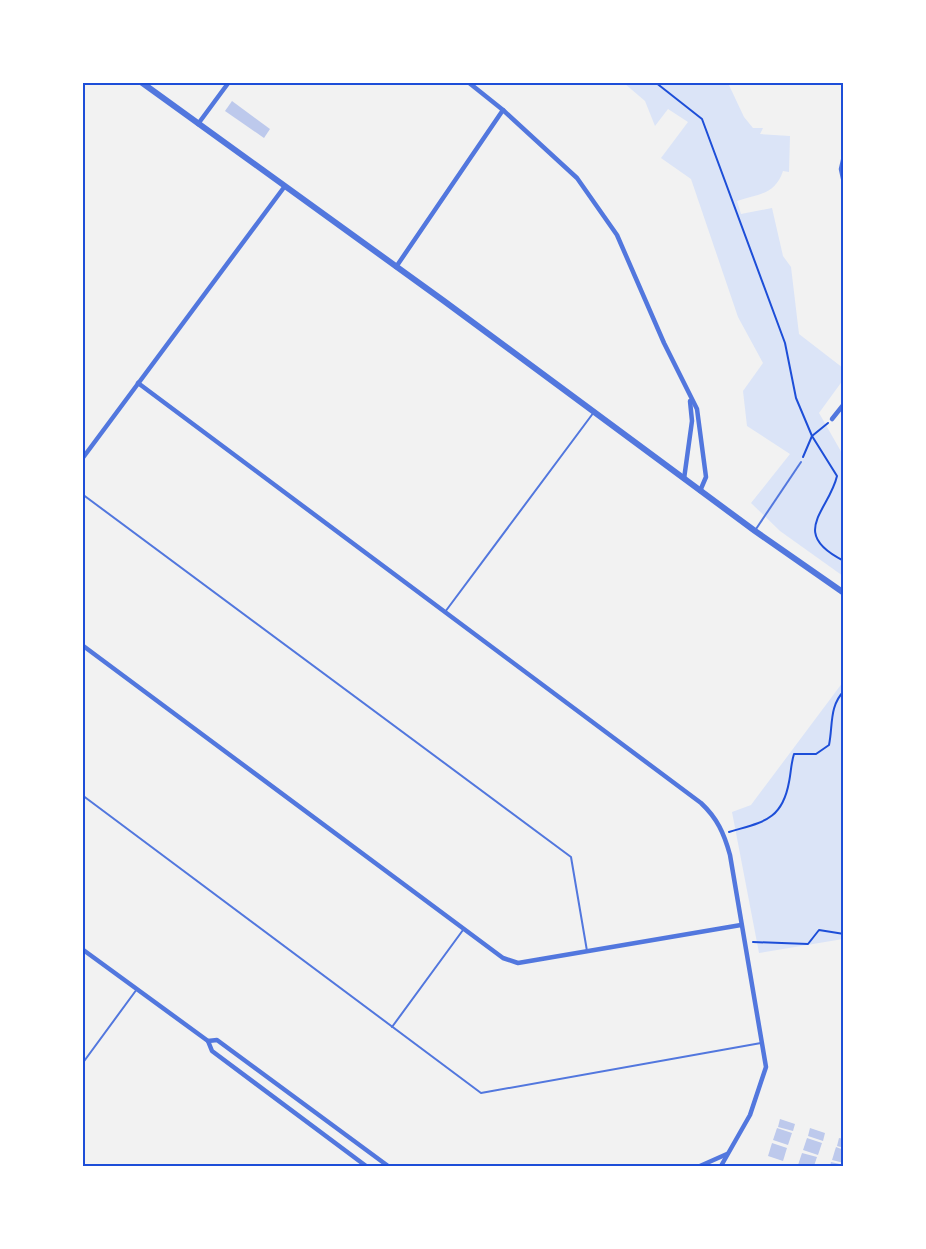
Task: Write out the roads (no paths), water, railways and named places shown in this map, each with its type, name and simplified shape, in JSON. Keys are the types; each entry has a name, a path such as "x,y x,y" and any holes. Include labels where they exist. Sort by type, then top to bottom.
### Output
{"street":[{"path":"141,82 843,593"},
{"path":"198,124 228,82"},
{"path":"468,82 503,110 577,177 611,226 629,258 664,343 699,417 706,477 700,491"},
{"path":"396,267 503,110"},
{"path":"843,156 841,170 843,183"},
{"path":"82,459 285,186"},
{"path":"138,383 701,802 716,819 724,833 730,855 766,1067 762,1087 745,1125 721,1167"},
{"path":"684,479 692,421 690,399"},
{"path":"832,419 843,404"},
{"path":"82,645 503,958 518,963 741,925"},
{"path":"82,949 208,1041 212,1051 366,1167"},
{"path":"208,1041 217,1040 388,1167"},
{"path":"700,1167 728,1154"}],"lane":[{"path":"445,612 594,412"},
{"path":"755,531 801,462"},
{"path":"82,494 571,857 587,951"},
{"path":"82,795 481,1093 763,1043"},
{"path":"392,1027 464,929"},
{"path":"82,1064 137,989"}]}
